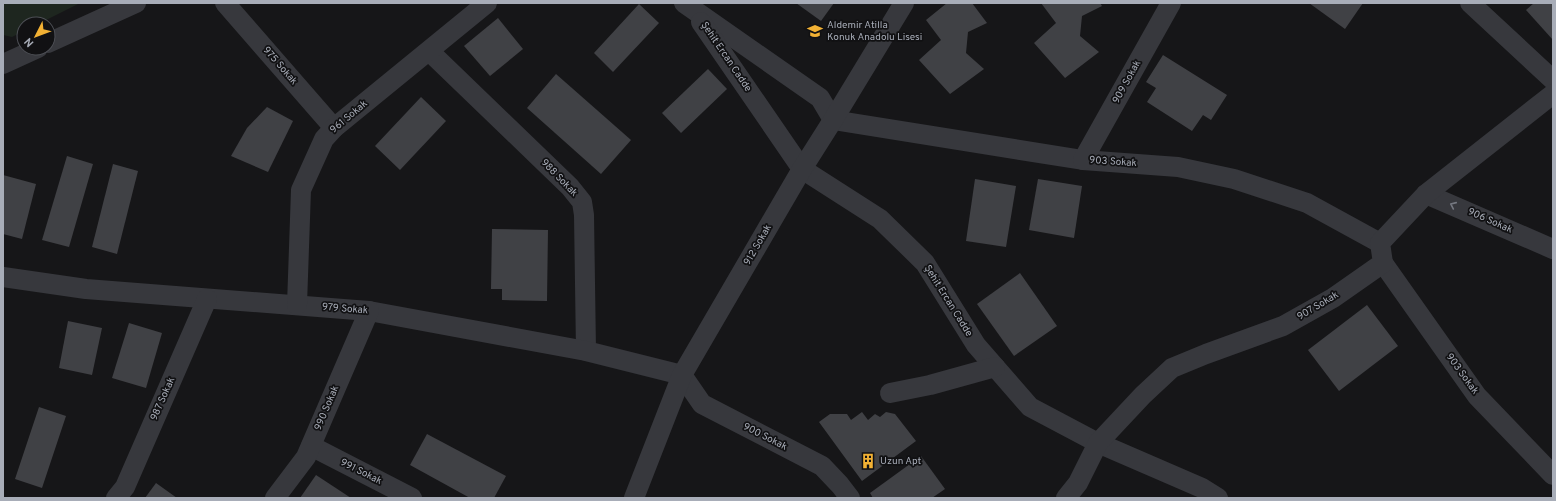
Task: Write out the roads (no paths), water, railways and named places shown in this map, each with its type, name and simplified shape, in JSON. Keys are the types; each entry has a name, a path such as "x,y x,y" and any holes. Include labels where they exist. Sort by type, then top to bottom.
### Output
{"street":[{"path":"56,39 136,3"},
{"name":"975 Sokak","path":"225,3 334,128"},
{"name":"961 Sokak","path":"297,305 301,190 324,138 334,128 487,3"},
{"name":"912 Sokak","path":"634,498 682,375 802,169 904,3"},
{"name":"909 Sokak","path":"1083,160 1171,3"},
{"path":"1470,3 1553,80"},
{"name":"Şehit Ercan Cadde","path":"689,7 820,98 833,120"},
{"name":"Şehit Ercan Cadde","path":"689,7 802,169 880,219 925,263 976,345 1030,407 1098,443 1202,488 1218,498"},
{"name":"988 Sokak","path":"429,51 570,187 582,202 584,215 586,351"},
{"path":"3,64 20,56"},
{"path":"1383,262 1380,243 1426,194 1553,94"},
{"name":"903 Sokak","path":"833,120 1083,160 1178,167 1234,179 1308,203 1380,243"},
{"name":"906 Sokak","path":"1426,194 1553,249"},
{"name":"903 Sokak","path":"1383,262 1477,396 1553,476"},
{"name":"907 Sokak","path":"1066,498 1078,483 1098,443 1143,395 1172,368 1283,326 1333,298 1383,262"},
{"name":"979 Sokak","path":"3,277 86,289 369,311 586,351 682,375"},
{"name":"987 Sokak","path":"116,498 125,486 207,299"},
{"name":"990 Sokak","path":"275,498 306,457 369,311"},
{"path":"890,392 930,385 996,367"},
{"name":"900 Sokak","path":"682,375 702,404 822,466 840,484 850,498"},
{"name":"991 Sokak","path":"311,446 412,498"}],"place":[{"name":"Aldemir Atilla Konuk Anadolu Lisesi","path":"815,31"},
{"name":"Uzun Apt","path":"868,461"}]}
